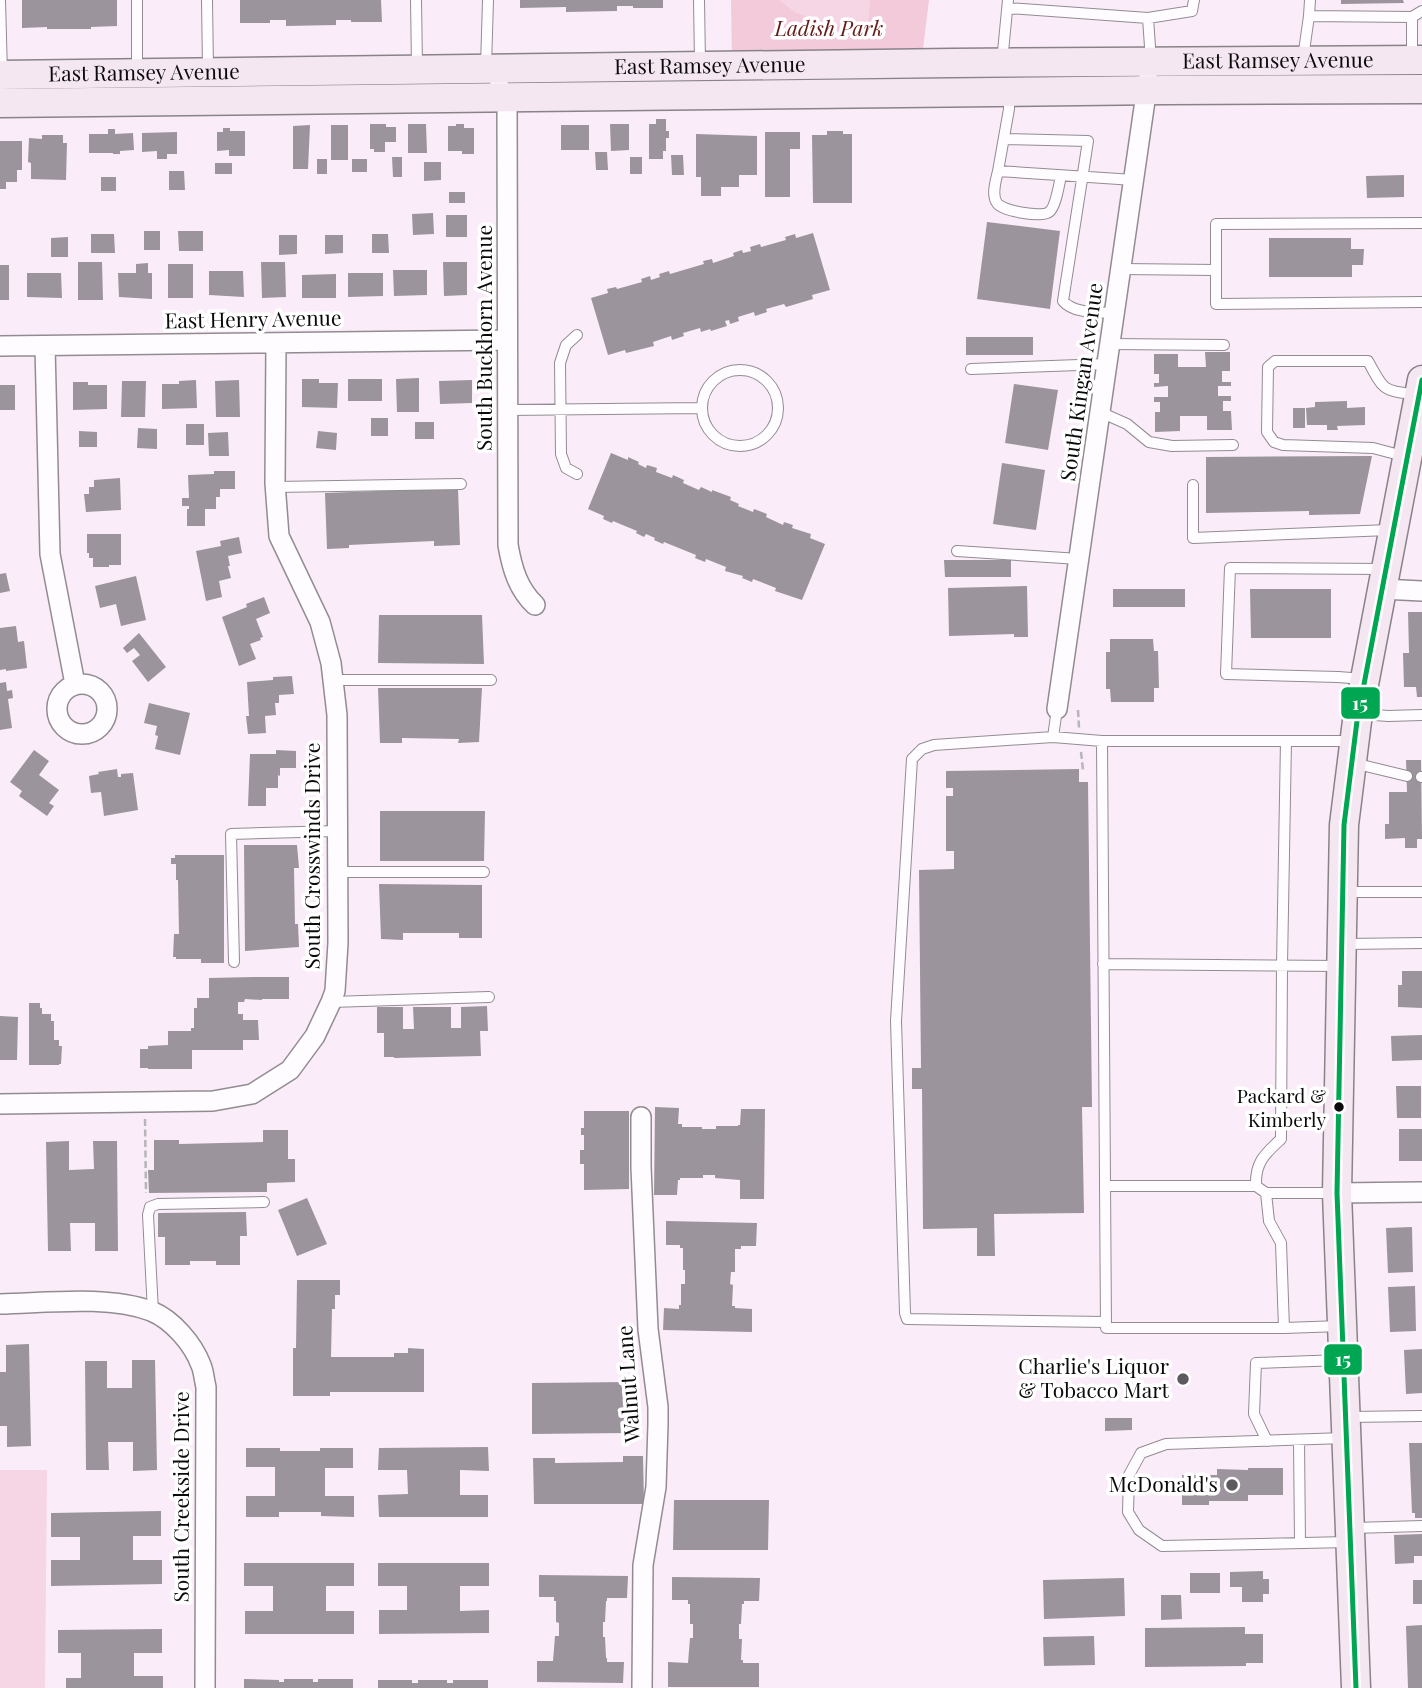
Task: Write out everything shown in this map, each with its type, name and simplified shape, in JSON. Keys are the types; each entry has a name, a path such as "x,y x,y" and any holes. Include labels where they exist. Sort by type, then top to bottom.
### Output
{"street":[{"name":"East Ramsey Avenue","path":"2,89 507,98 1147,90 1303,75 1417,60"},
{"name":"East Ramsey Avenue","path":"2,89 137,74 1151,61 1422,89"},
{"name":"South Kingan Avenue","path":"1057,709 1151,61"},
{"path":"486,69 507,98"},
{"name":"South Buckhorn Avenue","path":"507,98 508,545 512,568 525,596 535,605"},
{"name":"East Henry Avenue","path":"0,346 507,340"},
{"name":"South Crosswinds Drive","path":"0,1104 213,1101 252,1094 290,1070 315,1036 335,991 338,943 337,715 331,663 320,622 279,536 275,487 276,343"},
{"path":"45,346 50,554 75,684"},
{"path":"1356,1688 1337,1193 1344,825 1358,713 1421,388"},
{"path":"1384,579 1422,591"},
{"name":"Walnut Lane","path":"641,1117 648,1329 658,1407 656,1487 644,1554 642,1582 642,1688"},
{"path":"1337,1193 1422,1192"},
{"name":"South Creekside Drive","path":"0,1304 98,1302 126,1305 153,1312 175,1327 192,1347 202,1367 206,1387 205,1688"}],"lane":[{"path":"0,0 2,89"},
{"path":"137,0 137,74"},
{"path":"207,0 208,73"},
{"path":"416,0 417,70"},
{"path":"486,69 488,0"},
{"path":"699,0 700,66"},
{"path":"1002,62 1008,4 1148,18 1192,11 1194,0"},
{"path":"1303,75 1310,0"},
{"path":"1309,16 1412,17 1422,11"},
{"path":"1412,17 1417,60"},
{"path":"1148,18 1151,61"},
{"path":"1009,92 1009,109 994,191 998,205 1045,215 1053,207 1061,176"},
{"path":"1004,139 1088,141 1063,301 1068,307 1076,309 1115,313"},
{"path":"998,171 1134,180"},
{"path":"1422,223 1216,224 1216,304 1422,302"},
{"path":"1121,269 1216,270"},
{"path":"577,474 566,468 561,454 561,363 566,345 578,335"},
{"path":"1110,344 1224,345"},
{"path":"1407,457 1373,447 1283,445 1274,442 1267,432 1268,367 1275,361 1368,361 1381,386 1391,391 1421,388"},
{"path":"971,369 1107,364"},
{"path":"741,371 763,378 772,387 777,398 778,411 768,434 758,442 733,446 720,441 711,432 702,408 704,396 719,377 729,372 741,371"},
{"path":"508,410 702,408"},
{"path":"1100,412 1127,424 1149,442 1172,446 1233,445"},
{"path":"275,487 461,484"},
{"path":"1193,485 1193,538 1393,530"},
{"path":"957,551 1079,559"},
{"path":"1365,679 1226,674 1230,568 1384,579"},
{"path":"333,680 491,680"},
{"path":"1053,737 1057,709"},
{"path":"1358,713 1422,715"},
{"path":"1106,1322 907,1319 896,1021 912,759 922,749 934,745 1053,737 1102,741 1286,741 1353,752 1407,776"},
{"path":"1102,741 1106,1328 1342,1326"},
{"path":"1255,1186 1255,1172 1264,1155 1281,1139 1286,741"},
{"path":"234,962 231,834 337,831"},
{"path":"337,872 484,872"},
{"path":"1343,892 1422,892"},
{"path":"1103,964 1282,965 1422,943"},
{"path":"331,1002 489,997"},
{"path":"1105,1186 1255,1186 1266,1193 1337,1193"},
{"path":"1266,1193 1269,1220 1281,1243 1284,1328"},
{"path":"153,1312 148,1215 150,1207 158,1203 264,1202"},
{"path":"1267,1441 1255,1414 1256,1363 1343,1360"},
{"path":"1422,1416 1345,1427 1299,1440 1166,1444 1141,1453 1129,1475 1128,1512 1139,1530 1162,1546 1300,1543 1422,1526"},
{"path":"1299,1440 1300,1543"}],"path":[{"path":"145,1102 145,1192 150,1207"}],"green space":[{"name":"Ladish Park","path":"731,0 929,0 922,57 732,58"}],"shaded area":[{"path":"779,0 870,0 868,28 841,27 796,13"},
{"path":"0,1470 47,1470 45,1688 0,1688"}],"building":[{"path":"22,0 117,0 117,26 91,29 22,28"},
{"path":"240,0 381,0 382,22 336,20 336,25 286,26 286,20 240,23"},
{"path":"520,0 663,0 663,8 617,6 617,11 566,12 566,7 520,8"},
{"path":"1341,0 1403,0 1404,3 1341,4"},
{"path":"656,119 666,119 669,138 666,138 663,159 649,159 649,124 656,124"},
{"path":"370,124 396,127 396,142 385,142 385,152 374,152 374,149 370,149"},
{"path":"408,124 426,124 427,153 408,153"},
{"path":"464,124 464,128 474,128 474,154 448,151 448,126"},
{"path":"610,124 629,124 629,150 611,151"},
{"path":"310,125 308,169 293,169 293,126"},
{"path":"331,125 348,125 348,160 331,160"},
{"path":"561,125 589,125 589,150 561,150"},
{"path":"223,128 245,131 245,156 229,156 229,150 217,151 217,132 223,132"},
{"path":"108,129 115,129 115,134 133,133 134,150 120,151 120,154 89,153 89,134 108,134"},
{"path":"827,131 852,134 852,203 813,203 812,135 827,135"},
{"path":"177,132 177,154 167,154 167,159 157,159 157,151 142,152 142,133"},
{"path":"765,132 800,132 800,149 790,149 790,197 765,197"},
{"path":"696,134 757,136 757,175 739,175 739,187 721,187 721,196 701,196 701,177 696,177"},
{"path":"42,135 63,135 63,143 67,143 66,180 31,179 31,163 28,162 29,138 42,139"},
{"path":"0,141 22,141 22,170 17,170 17,182 6,182 6,189 0,189"},
{"path":"595,152 607,152 608,170 596,170"},
{"path":"671,155 683,155 684,175 672,175"},
{"path":"392,157 402,157 402,177 393,177"},
{"path":"630,157 642,157 642,174 630,174"},
{"path":"317,159 327,159 327,174 317,174"},
{"path":"352,159 367,159 367,172 352,172"},
{"path":"424,162 441,162 441,180 424,181"},
{"path":"215,163 232,163 232,174 215,174"},
{"path":"169,171 184,171 185,190 169,190"},
{"path":"1404,175 1404,197 1367,198 1366,176"},
{"path":"101,177 116,177 116,191 101,191"},
{"path":"449,192 465,192 465,203 449,203"},
{"path":"433,213 434,234 413,235 412,214"},
{"path":"446,215 467,215 467,237 446,237"},
{"path":"987,222 1060,231 1050,309 977,299"},
{"path":"144,231 160,231 160,250 144,250"},
{"path":"178,231 203,231 203,251 179,251"},
{"path":"813,233 830,290 812,295 813,299 786,307 784,304 766,309 767,312 755,316 754,312 738,317 739,321 730,324 729,320 725,321 727,326 711,331 701,332 700,328 683,333 684,336 672,340 671,336 653,342 654,346 608,355 591,298 608,293 607,289 642,282 641,279 650,276 651,280 660,277 659,274 669,271 670,274 704,264 703,261 712,259 713,263 734,256 733,253 742,250 743,253 751,251 750,247 760,244 761,247 786,240 785,237 795,234 796,238"},
{"path":"91,234 114,234 115,253 91,253"},
{"path":"372,234 388,234 389,253 372,253"},
{"path":"279,235 297,235 297,254 279,255"},
{"path":"325,235 343,235 343,253 325,254"},
{"path":"68,237 68,257 51,257 51,238"},
{"path":"1269,238 1351,238 1351,249 1364,249 1363,265 1352,265 1352,277 1269,277"},
{"path":"78,262 102,262 103,300 78,300"},
{"path":"261,262 285,262 286,297 262,298"},
{"path":"443,262 467,262 467,295 444,296"},
{"path":"148,263 148,273 152,273 152,299 119,297 118,273 136,273 136,264"},
{"path":"168,264 193,264 193,298 168,298"},
{"path":"0,265 9,265 9,300 0,300"},
{"path":"393,270 427,270 427,295 394,296"},
{"path":"209,271 243,271 244,297 209,295"},
{"path":"27,273 61,273 62,298 27,297"},
{"path":"348,273 383,273 383,296 348,297"},
{"path":"336,274 336,298 302,298 302,275"},
{"path":"966,337 1033,337 1033,355 966,355"},
{"path":"1205,352 1230,352 1230,371 1222,371 1222,382 1231,382 1231,386 1218,386 1218,396 1231,396 1231,401 1223,401 1223,411 1231,411 1232,430 1207,430 1207,416 1180,416 1180,431 1155,432 1155,412 1160,412 1160,402 1154,402 1154,397 1168,397 1168,386 1154,387 1154,383 1159,383 1159,374 1154,374 1154,354 1178,354 1178,367 1206,367"},
{"path":"419,378 419,412 397,412 396,379"},
{"path":"302,379 338,383 337,408 302,407"},
{"path":"348,379 382,379 382,401 348,401"},
{"path":"196,380 197,408 162,409 162,384"},
{"path":"239,380 240,417 216,417 215,381"},
{"path":"472,380 472,403 440,404 439,381"},
{"path":"122,381 146,381 145,417 121,417"},
{"path":"73,382 107,385 107,409 73,410"},
{"path":"1014,384 1058,390 1048,450 1005,443"},
{"path":"0,385 15,385 15,410 0,410"},
{"path":"1347,401 1347,408 1365,407 1365,425 1337,426 1338,430 1327,430 1327,425 1307,425 1306,408 1315,407 1315,402"},
{"path":"1293,408 1305,408 1305,428 1293,428"},
{"path":"371,418 388,418 388,436 371,436"},
{"path":"415,422 434,422 434,439 415,439"},
{"path":"186,424 204,424 204,445 186,445"},
{"path":"138,428 157,429 157,449 137,448"},
{"path":"79,431 97,432 97,447 79,447"},
{"path":"318,431 337,433 336,450 316,448"},
{"path":"228,432 229,456 209,456 208,433"},
{"path":"611,453 628,460 628,457 646,468 647,465 657,468 656,472 672,478 673,475 699,490 701,487 731,497 730,500 739,504 738,506 767,514 766,517 783,525 784,522 793,525 792,528 811,534 810,538 825,544 802,600 775,591 776,588 753,579 752,582 742,578 743,576 725,571 726,567 706,559 705,562 695,558 696,555 664,542 663,544 646,534 644,537 636,533 637,531 603,519 604,516 588,509"},
{"path":"1372,456 1360,514 1309,515 1309,511 1206,513 1206,457"},
{"path":"1002,463 1045,470 1036,530 993,524"},
{"path":"214,471 235,471 235,489 220,489 220,497 216,497 216,509 205,509 205,526 187,526 189,506 182,506 182,498 189,498 188,475 214,474"},
{"path":"120,478 121,510 86,512 84,494 89,494 89,487 94,487 94,480"},
{"path":"458,488 460,545 434,546 434,541 349,545 349,548 327,549 325,493"},
{"path":"87,534 121,534 121,565 93,567 93,558 89,558 87,553"},
{"path":"239,537 242,553 228,556 231,578 219,581 222,597 206,601 196,551 221,546 220,541"},
{"path":"944,560 1011,560 1011,577 945,577"},
{"path":"6,573 10,591 0,593 0,574"},
{"path":"136,576 146,620 121,626 116,604 100,608 95,586"},
{"path":"1027,586 1028,637 1014,637 1014,634 949,636 948,588"},
{"path":"1113,589 1185,589 1185,607 1113,607"},
{"path":"1250,589 1331,589 1331,638 1251,638"},
{"path":"264,597 270,613 256,619 263,637 250,644 256,659 239,666 222,617"},
{"path":"1408,612 1422,612 1422,697 1417,697 1416,687 1404,687 1403,653 1409,653"},
{"path":"379,615 482,615 484,664 378,663"},
{"path":"16,626 18,642 24,641 27,668 0,670 0,628"},
{"path":"139,633 166,667 148,682 132,661 140,655 134,648 127,653 123,648"},
{"path":"1110,639 1153,639 1154,651 1158,651 1159,688 1154,688 1154,702 1111,702 1110,689 1106,689 1106,652 1110,652"},
{"path":"292,676 294,694 279,695 279,703 275,703 276,715 265,716 266,733 248,734 247,682"},
{"path":"6,682 7,691 12,690 13,698 8,699 12,728 0,730 0,683"},
{"path":"378,688 482,688 479,742 402,738 402,743 380,743"},
{"path":"149,703 190,713 180,755 155,749 157,726 144,723"},
{"path":"34,750 49,761 39,775 59,790 49,803 54,806 47,816 19,796 22,791 10,782"},
{"path":"276,750 296,751 296,768 280,768 278,788 266,788 266,806 248,806 250,754 276,754"},
{"path":"1406,760 1421,760 1422,839 1417,839 1417,848 1405,848 1405,838 1385,839 1385,824 1389,824 1389,792 1407,792"},
{"path":"117,769 118,777 121,777 121,774 133,773 138,810 104,816 101,792 91,793 89,776"},
{"path":"1079,769 1079,782 1088,782 1092,1107 1082,1107 1084,1213 994,1214 995,1256 977,1256 977,1228 923,1229 922,1089 912,1089 912,1068 921,1068 919,870 954,869 954,851 946,851 946,796 953,796 953,788 946,788 946,771"},
{"path":"380,811 485,811 484,861 380,861"},
{"path":"244,845 297,845 299,868 294,868 295,924 298,924 299,947 245,951"},
{"path":"175,855 224,855 224,963 201,963 201,959 173,957 174,934 179,934 178,880 176,864 171,864 171,858 175,858"},
{"path":"379,884 482,885 482,938 459,938 459,933 403,933 403,940 381,939"},
{"path":"1402,971 1422,971 1422,1008 1398,1007 1398,985 1402,985"},
{"path":"289,977 289,999 245,999 244,1002 238,1002 238,1014 243,1014 243,1020 258,1020 259,1040 243,1040 243,1050 192,1050 192,1069 140,1068 140,1049 168,1045 168,1031 191,1031 191,1028 194,1028 197,998 209,998 209,978"},
{"path":"29,1003 40,1003 42,1014 51,1014 51,1021 54,1021 54,1040 59,1040 59,1046 62,1046 61,1064 29,1065"},
{"path":"487,1006 488,1031 480,1031 481,1056 384,1057 384,1033 377,1033 377,1007 403,1007 403,1029 414,1029 413,1007 451,1007 451,1028 461,1028 461,1007"},
{"path":"0,1016 18,1017 17,1060 0,1060"},
{"path":"1422,1035 1422,1060 1392,1061 1391,1036"},
{"path":"1396,1086 1421,1086 1421,1118 1397,1118"},
{"path":"655,1107 679,1108 678,1124 682,1124 682,1127 702,1129 738,1126 741,1109 765,1109 764,1199 740,1199 740,1180 715,1178 715,1175 680,1178 677,1195 654,1195"},
{"path":"584,1111 629,1111 629,1189 584,1190 584,1164 580,1164 580,1150 584,1150 581,1128 584,1128"},
{"path":"1399,1129 1422,1129 1422,1161 1399,1161"},
{"path":"263,1130 288,1130 288,1159 295,1159 295,1182 267,1183 267,1192 149,1193 148,1170 154,1170 154,1140 179,1140 179,1144 263,1142"},
{"path":"69,1141 69,1170 94,1169 93,1141 117,1141 118,1251 95,1251 95,1223 70,1223 71,1251 48,1251 46,1142"},
{"path":"307,1198 327,1244 297,1256 278,1210"},
{"path":"246,1212 247,1236 240,1236 240,1265 190,1261 190,1265 165,1265 165,1237 158,1237 158,1213"},
{"path":"666,1221 757,1223 756,1246 741,1246 741,1249 735,1249 735,1272 731,1272 730,1284 733,1285 732,1306 752,1309 752,1332 663,1330 664,1308 679,1309 681,1284 685,1284 683,1248 680,1248 680,1245 666,1245"},
{"path":"1412,1227 1413,1272 1388,1273 1386,1228"},
{"path":"297,1280 340,1280 340,1295 335,1295 335,1309 332,1309 331,1357 394,1357 394,1353 408,1353 408,1348 424,1349 424,1392 330,1392 330,1396 293,1396"},
{"path":"1415,1286 1416,1331 1390,1332 1388,1287"},
{"path":"29,1344 31,1446 7,1447 7,1426 0,1426 0,1372 6,1372 6,1345"},
{"path":"1422,1349 1422,1393 1406,1394 1404,1350"},
{"path":"132,1360 155,1360 157,1470 133,1471 133,1442 108,1442 109,1470 86,1470 85,1361 107,1361 107,1388 132,1388"},
{"path":"627,1382 627,1433 532,1434 532,1383"},
{"path":"1105,1418 1132,1418 1132,1430 1105,1431"},
{"path":"1409,1443 1422,1443 1422,1518 1415,1518 1415,1513 1412,1513"},
{"path":"488,1447 489,1471 460,1470 460,1495 488,1495 488,1517 379,1517 378,1495 408,1494 407,1470 378,1470 379,1448"},
{"path":"246,1448 320,1451 320,1448 353,1448 353,1468 325,1468 325,1496 354,1496 354,1517 321,1516 321,1512 279,1512 279,1517 246,1517 246,1496 275,1496 275,1467 246,1467"},
{"path":"623,1456 643,1456 644,1504 534,1504 533,1458 555,1458 555,1463 623,1462"},
{"name":"McDonald's","path":"1283,1468 1283,1495 1248,1495 1248,1501 1209,1501 1209,1505 1182,1505 1182,1475 1217,1475 1217,1469"},
{"path":"674,1500 769,1500 768,1550 673,1550"},
{"path":"161,1511 161,1536 133,1536 133,1560 162,1560 162,1584 51,1586 51,1560 80,1560 80,1537 51,1537 51,1513"},
{"path":"1422,1534 1422,1556 1414,1556 1414,1563 1395,1564 1394,1535"},
{"path":"244,1563 354,1563 354,1586 326,1586 326,1611 354,1611 354,1634 245,1634 245,1611 273,1611 273,1586 244,1586"},
{"path":"378,1563 489,1563 489,1586 460,1586 460,1611 489,1610 489,1633 379,1634 379,1610 407,1610 407,1586 378,1586"},
{"path":"1263,1571 1263,1579 1269,1579 1269,1594 1263,1594 1263,1602 1242,1602 1242,1587 1230,1587 1230,1572"},
{"path":"1190,1573 1220,1573 1220,1593 1190,1593"},
{"path":"539,1575 628,1576 627,1598 607,1598 603,1622 607,1662 624,1662 623,1683 537,1682 537,1661 553,1661 555,1636 559,1636 556,1601 554,1597 539,1597"},
{"path":"672,1577 760,1578 759,1601 744,1601 739,1624 739,1639 742,1639 741,1660 743,1663 759,1663 759,1687 668,1687 668,1662 688,1663 690,1638 693,1638 690,1604 688,1600 672,1600"},
{"path":"1124,1578 1125,1616 1044,1619 1043,1580"},
{"path":"1413,1580 1422,1580 1422,1604 1413,1604"},
{"path":"1161,1595 1181,1595 1182,1619 1161,1620"},
{"path":"1422,1625 1422,1688 1408,1688 1406,1626"},
{"path":"1245,1627 1245,1634 1263,1634 1263,1663 1246,1663 1246,1666 1145,1667 1145,1628"},
{"path":"162,1629 162,1653 134,1653 134,1676 163,1676 163,1688 66,1688 66,1678 81,1678 81,1653 58,1653 58,1630"},
{"path":"1094,1636 1095,1665 1044,1666 1043,1637"},
{"path":"244,1679 284,1682 284,1679 313,1679 313,1682 318,1682 318,1679 353,1679 353,1688 244,1688"},
{"path":"378,1680 412,1680 412,1683 418,1683 418,1680 447,1680 447,1683 453,1683 453,1680 488,1680 488,1688 378,1688"}],"transit line":[{"name":"15","path":"1356,1688 1337,1193 1344,825 1357,721 1422,380"}],"place":[{"name":"Packard & Kimberly","path":"1339,1107"},
{"name":"Charlie's Liquor & Tobacco Mart","path":"1183,1379"},
{"name":"McDonald's","path":"1232,1485"}]}
